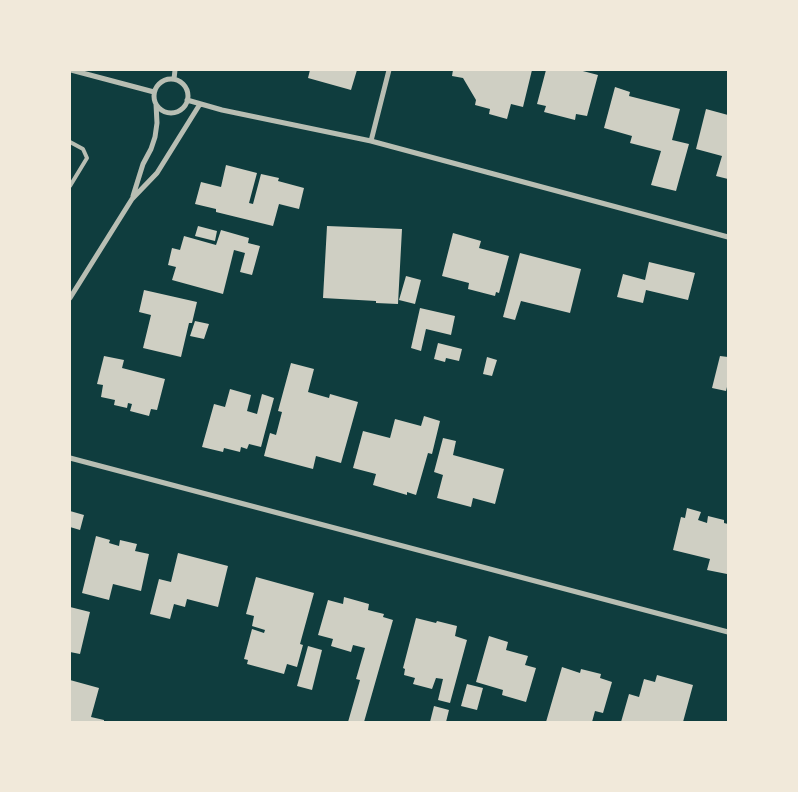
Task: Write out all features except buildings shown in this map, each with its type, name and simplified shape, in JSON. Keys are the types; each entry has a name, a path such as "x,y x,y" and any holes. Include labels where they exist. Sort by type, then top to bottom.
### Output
{"street":[{"path":"71,70 154,92"},
{"path":"174,79 175,70"},
{"path":"371,141 389,70"},
{"path":"132,199 143,164 155,137 156,104 154,92 160,83 174,79 181,82 186,88 188,95 182,109 168,113 161,110 156,104"},
{"path":"187,100 222,110 371,141 728,237"},
{"path":"70,296 132,199 157,173 200,104"},
{"path":"70,458 728,632"}],"lane":[{"path":"70,142 83,149 87,158 70,186"}]}
